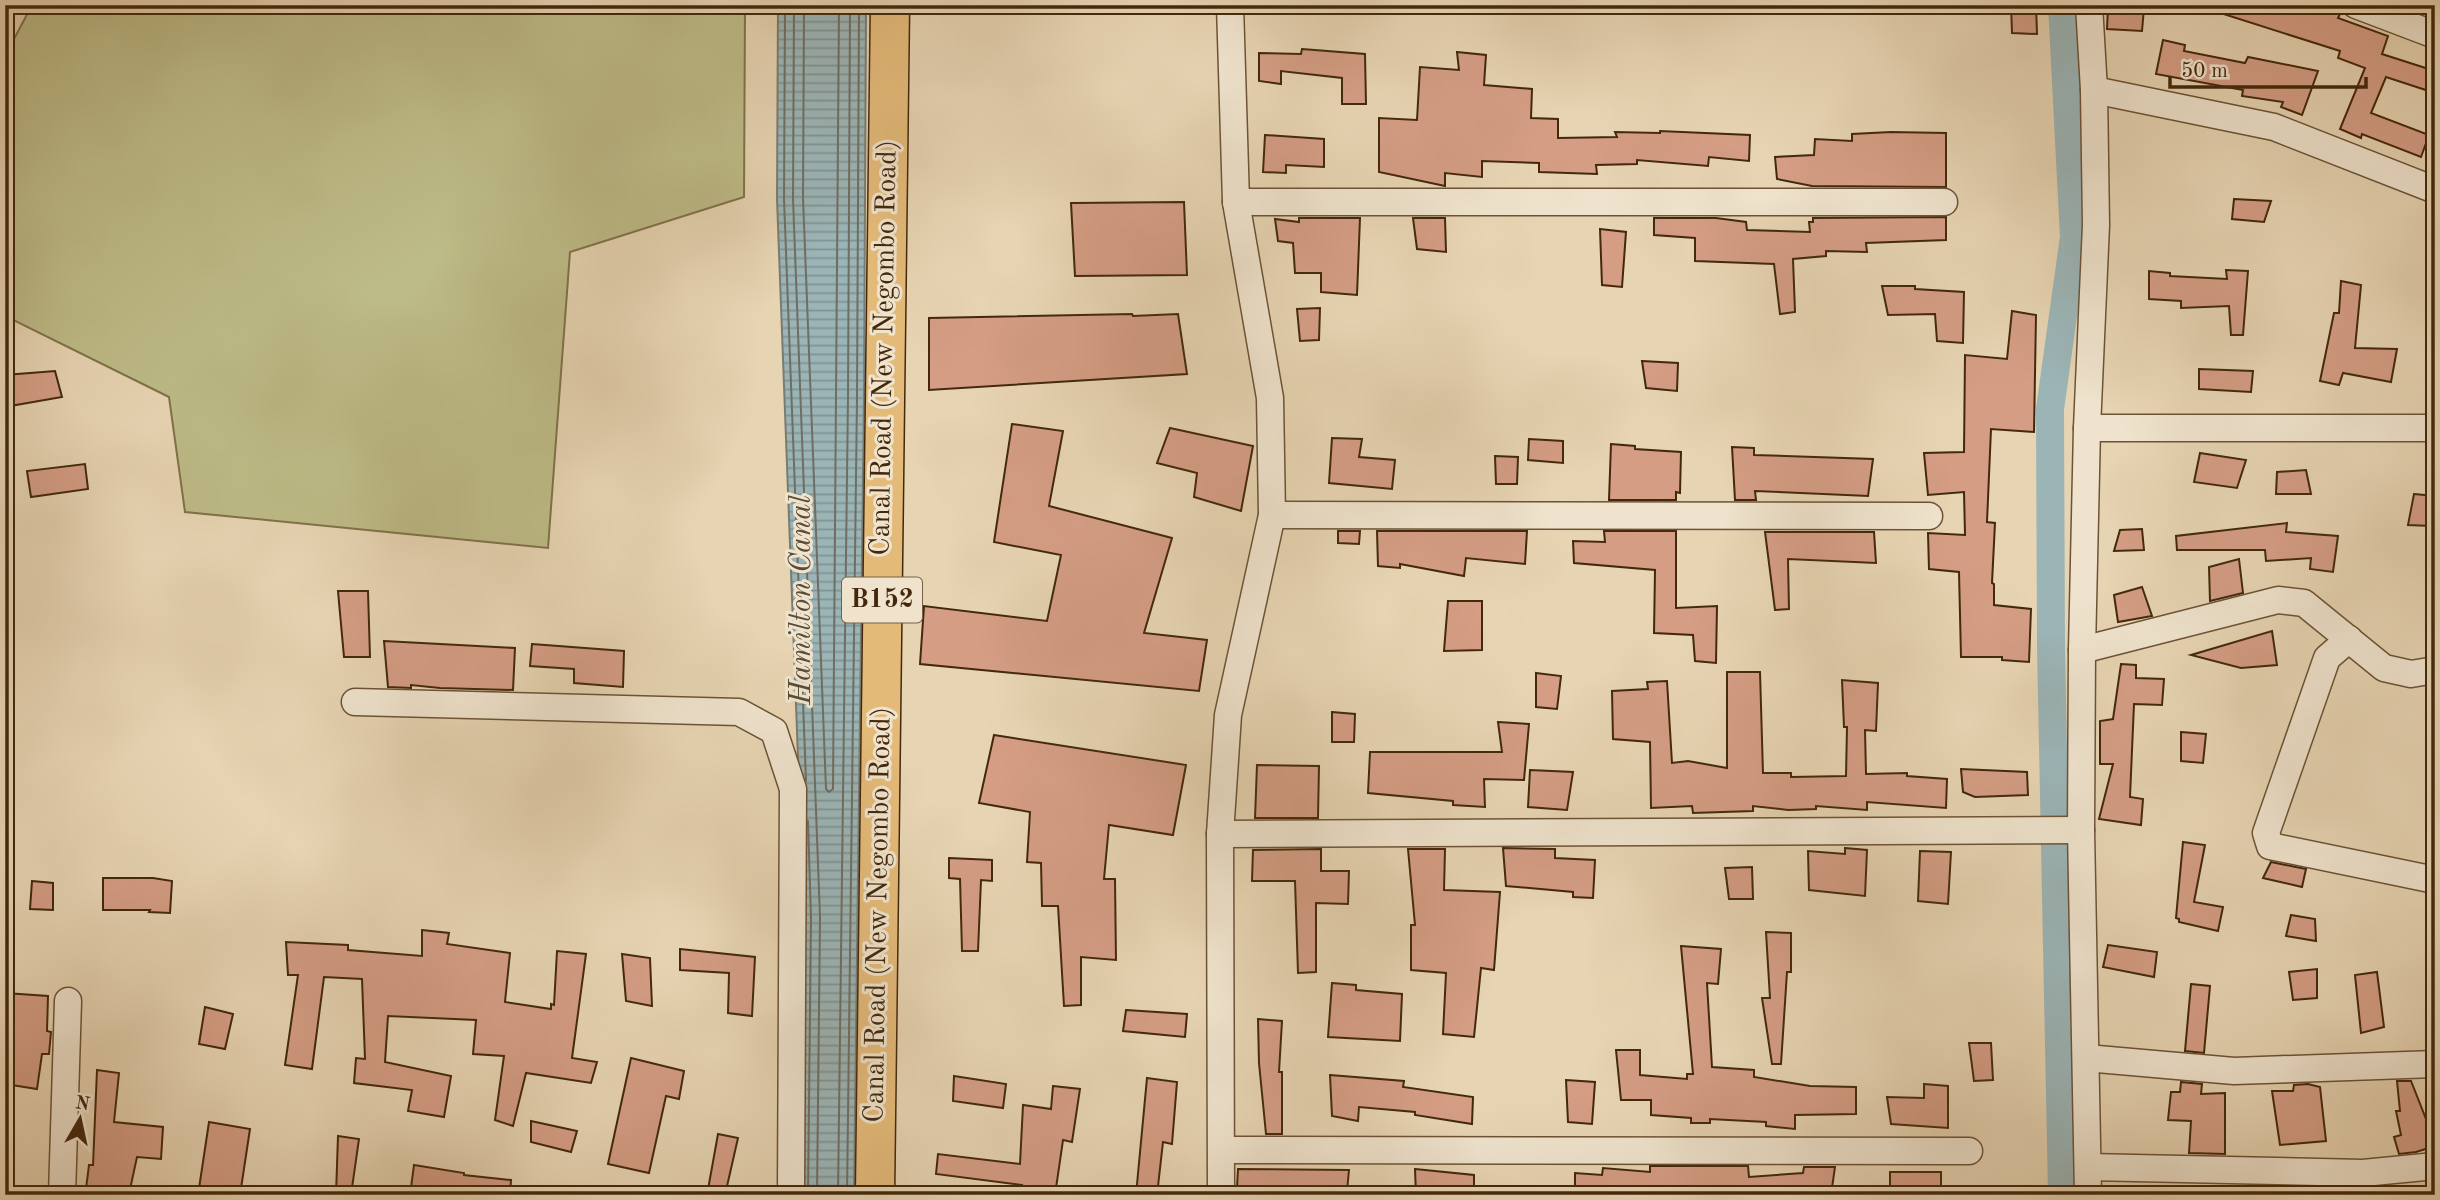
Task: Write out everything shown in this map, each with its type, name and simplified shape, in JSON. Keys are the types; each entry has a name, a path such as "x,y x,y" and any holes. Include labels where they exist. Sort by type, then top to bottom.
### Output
{"main road":[{"name":"Canal Road (New Negombo Road)","path":"875,1195 890,5"}],"street":[{"path":"1221,1195 1220,834 1228,715 1272,515 1270,398 1236,202 1230,5"},
{"path":"2088,5 2094,90 2096,225 2087,428 2076,830 2086,1058 2088,1195"},
{"path":"2356,5 2435,35"},
{"path":"2094,90 2274,127 2435,190"},
{"path":"1236,202 1944,202"},
{"path":"2087,428 2435,428"},
{"path":"1272,515 1929,516"},
{"path":"2082,650 2278,600 2304,603 2384,668 2411,674 2435,670"},
{"path":"2349,639 2327,658 2266,833 2270,846 2435,880"},
{"path":"355,702 739,712 774,731 793,789 791,1195"},
{"path":"1220,834 2076,830"},
{"path":"61,1195 68,1001"},
{"path":"2086,1058 2234,1071 2435,1064"},
{"path":"1222,1150 1969,1151"},
{"path":"2088,1167 2363,1173 2435,1166"}],"shaded area":[{"path":"32,5 745,5 744,197 570,252 548,548 185,512 169,397 5,316 5,56"}],"water":[{"name":"Hamilton Canal","path":"778,5 866,5 854,1195 801,1195 804,917 777,199"}],"building":[{"path":"2011,5 2036,5 2037,34 2012,33"},
{"path":"2211,5 2320,5 2340,14 2338,18 2388,36 2382,54 2435,71 2435,93 2386,77 2371,113 2429,135 2421,157 2362,134 2361,138 2340,129 2365,68 2338,58 2340,51 2211,10"},
{"path":"2108,6 2144,8 2142,31 2107,29"},
{"path":"2163,40 2185,45 2184,51 2245,63 2248,57 2318,71 2302,115 2281,107 2283,102 2242,96 2243,90 2156,74"},
{"path":"1302,49 1365,54 1366,104 1342,104 1342,78 1281,71 1281,84 1259,81 1259,53 1301,54"},
{"path":"1457,52 1486,55 1484,85 1532,89 1531,118 1558,119 1558,138 1617,137 1615,132 1660,131 1750,135 1749,161 1709,157 1708,166 1637,160 1637,164 1596,165 1597,174 1539,172 1539,163 1482,161 1482,177 1445,173 1445,186 1379,172 1379,118 1417,120 1420,67 1459,70"},
{"path":"1946,133 1946,187 1812,186 1777,179 1775,157 1814,155 1815,139 1852,141 1852,134"},
{"path":"1265,135 1324,139 1324,167 1286,165 1286,173 1263,172"},
{"path":"2234,199 2271,201 2264,222 2232,219"},
{"path":"1184,202 1187,275 1075,276 1071,203"},
{"path":"1946,217 1946,240 1866,243 1867,252 1826,251 1826,256 1793,259 1795,312 1780,314 1774,264 1695,261 1695,238 1654,235 1654,218 1716,218 1746,222 1747,230 1810,232 1809,222 1813,222 1813,218"},
{"path":"1299,218 1360,218 1357,295 1321,292 1321,273 1295,273 1293,243 1278,241 1275,219 1299,222"},
{"path":"1413,218 1445,218 1446,252 1417,249"},
{"path":"1600,229 1626,232 1622,287 1602,285"},
{"path":"2226,270 2248,271 2243,335 2231,335 2229,306 2181,308 2181,301 2149,299 2149,271 2170,273 2170,276 2227,279"},
{"path":"2341,281 2361,285 2355,348 2397,349 2391,382 2343,373 2339,385 2320,381 2334,313 2339,313"},
{"path":"1882,286 1915,286 1915,289 1964,292 1963,343 1937,341 1935,314 1888,315"},
{"path":"1320,308 1319,340 1300,341 1297,309"},
{"path":"2012,311 2036,315 2034,432 1991,429 1987,522 1995,523 1992,583 1994,605 2031,609 2029,662 2002,660 2002,657 1961,657 1959,572 1929,569 1928,533 1965,535 1964,492 1928,495 1924,453 1964,452 1965,355 2007,359"},
{"path":"1178,314 1187,374 929,390 929,318"},
{"path":"1642,361 1678,363 1677,391 1646,388"},
{"path":"2199,369 2253,371 2251,392 2199,389"},
{"path":"55,371 62,397 10,406 5,375"},
{"path":"1012,424 1063,431 1049,506 1172,538 1144,633 1207,640 1199,691 920,664 924,606 1047,621 1061,555 994,542"},
{"path":"1170,428 1253,446 1241,511 1194,497 1197,473 1157,463"},
{"path":"1332,438 1362,439 1359,457 1395,460 1392,489 1329,483"},
{"path":"1529,439 1563,441 1563,463 1528,460"},
{"path":"1611,444 1635,446 1635,449 1681,452 1680,493 1676,492 1676,500 1609,500"},
{"path":"1732,447 1754,448 1754,455 1873,459 1868,496 1755,491 1756,500 1735,500"},
{"path":"2200,453 2246,460 2237,488 2194,482"},
{"path":"1495,456 1518,457 1517,484 1496,484"},
{"path":"85,464 88,489 31,497 27,471"},
{"path":"2306,470 2311,494 2276,494 2277,472"},
{"path":"2414,494 2435,496 2435,512 2431,526 2408,525"},
{"path":"2287,523 2286,532 2338,536 2333,572 2310,569 2311,558 2266,561 2265,550 2177,550 2176,536"},
{"path":"2142,529 2144,550 2114,551 2120,530"},
{"path":"1338,531 1360,531 1359,544 1338,543"},
{"path":"1377,531 1527,531 1525,564 1466,558 1464,576 1400,564 1400,568 1378,566"},
{"path":"1604,531 1676,531 1676,608 1717,606 1716,663 1695,661 1693,635 1654,633 1655,570 1574,563 1573,541 1605,542"},
{"path":"1765,532 1874,532 1876,563 1788,559 1789,609 1775,610"},
{"path":"2239,559 2243,593 2210,601 2209,567"},
{"path":"2142,587 2152,616 2118,622 2114,595"},
{"path":"338,591 368,591 370,657 344,657"},
{"path":"1448,601 1482,601 1482,650 1444,651"},
{"path":"2272,631 2277,665 2241,668 2191,655"},
{"path":"384,641 515,648 513,690 411,685 411,688 388,687"},
{"path":"532,644 624,651 623,687 574,683 574,669 530,666"},
{"path":"2121,664 2136,665 2136,678 2164,679 2162,705 2134,704 2130,797 2143,799 2141,825 2099,819 2113,764 2100,764 2100,721 2113,719"},
{"path":"1727,672 1760,672 1763,773 1791,773 1791,777 1846,776 1847,727 1844,727 1842,680 1878,683 1876,731 1865,730 1866,774 1907,773 1907,776 1947,779 1946,808 1867,802 1867,810 1816,806 1816,809 1788,810 1753,806 1753,811 1693,813 1692,806 1651,808 1650,742 1613,739 1612,691 1648,689 1647,682 1667,681 1672,763 1688,761 1727,768"},
{"path":"1536,673 1561,676 1557,709 1536,707"},
{"path":"1332,712 1355,714 1354,742 1332,742"},
{"path":"1498,722 1529,724 1524,780 1484,779 1485,807 1453,805 1453,801 1368,793 1370,752 1502,752"},
{"path":"2181,732 2206,734 2203,763 2181,761"},
{"path":"994,735 1186,765 1173,835 1109,825 1104,879 1115,879 1116,960 1081,957 1081,1005 1064,1006 1058,906 1042,906 1041,863 1027,862 1030,812 979,803"},
{"path":"1257,765 1319,766 1318,818 1255,818"},
{"path":"1961,769 2027,772 2028,795 1975,797 1963,792"},
{"path":"1530,770 1573,772 1567,810 1528,807"},
{"path":"2183,842 2205,845 2194,902 2223,907 2218,931 2179,922 2176,918"},
{"path":"1503,848 1555,849 1555,858 1595,860 1593,898 1573,897 1573,892 1506,886"},
{"path":"1845,848 1867,850 1865,896 1809,890 1808,851 1845,854"},
{"path":"1321,849 1321,871 1349,871 1348,904 1316,903 1316,972 1298,973 1295,881 1252,881 1253,850"},
{"path":"1408,849 1445,849 1444,890 1500,892 1494,970 1481,968 1474,1037 1443,1034 1446,973 1411,970 1411,925 1415,925"},
{"path":"1920,851 1951,852 1948,904 1918,901"},
{"path":"949,858 992,860 992,881 981,880 978,951 962,951 960,879 949,878"},
{"path":"2271,862 2306,869 2302,887 2263,878"},
{"path":"1752,867 1753,899 1729,899 1725,868"},
{"path":"103,878 153,878 172,881 170,913 149,912 150,910 103,910"},
{"path":"32,881 53,883 53,910 30,909"},
{"path":"2291,915 2315,919 2316,941 2286,936"},
{"path":"422,930 449,933 447,944 510,953 505,1002 551,1009 551,1004 554,1005 557,951 586,954 572,1058 597,1062 591,1083 526,1073 513,1126 495,1120 504,1056 473,1054 476,1020 388,1016 385,1062 451,1076 444,1117 408,1111 412,1090 354,1083 356,1058 365,1059 362,979 324,977 312,1069 285,1065 298,975 288,975 286,942 348,945 348,950 422,956"},
{"path":"1766,932 1791,933 1791,972 1787,972 1781,1064 1772,1064 1762,998 1770,998"},
{"path":"2108,945 2157,952 2154,977 2103,967"},
{"path":"1681,946 1721,949 1718,984 1707,983 1712,1067 1754,1070 1754,1077 1810,1086 1856,1087 1856,1114 1795,1115 1795,1129 1766,1126 1766,1122 1710,1119 1710,1123 1691,1123 1691,1118 1651,1115 1651,1100 1621,1100 1616,1050 1640,1050 1640,1075 1687,1079 1687,1074 1693,1074"},
{"path":"680,949 755,957 752,1016 728,1013 729,973 680,970"},
{"path":"622,954 650,958 652,1006 626,1001"},
{"path":"2317,969 2317,998 2293,1000 2289,972"},
{"path":"2377,972 2384,1027 2361,1033 2355,975"},
{"path":"1332,983 1356,985 1356,990 1402,994 1400,1041 1328,1037"},
{"path":"2191,984 2210,986 2204,1053 2185,1051"},
{"path":"5,993 48,996 47,1031 51,1032 49,1054 42,1054 37,1089 5,1084"},
{"path":"205,1007 233,1014 225,1049 199,1044"},
{"path":"1126,1010 1187,1014 1185,1037 1123,1031"},
{"path":"1258,1019 1282,1021 1279,1072 1282,1072 1282,1134 1266,1134"},
{"path":"1969,1043 1991,1043 1993,1080 1974,1081"},
{"path":"631,1058 684,1071 679,1099 666,1096 649,1173 608,1164"},
{"path":"97,1070 119,1073 114,1122 163,1127 161,1159 137,1157 129,1194 86,1189 89,1165 93,1165"},
{"path":"1330,1075 1404,1081 1403,1087 1473,1097 1472,1124 1415,1115 1415,1112 1359,1107 1358,1121 1332,1116"},
{"path":"954,1076 1006,1084 1003,1108 953,1101"},
{"path":"1147,1078 1177,1082 1172,1144 1163,1142 1157,1195 1136,1195"},
{"path":"1566,1080 1595,1082 1592,1124 1568,1122"},
{"path":"2397,1081 2411,1081 2430,1129 2435,1128 2435,1146 2399,1154 2394,1137 2401,1135 2396,1111 2400,1111"},
{"path":"2181,1082 2202,1084 2201,1094 2225,1093 2225,1154 2189,1153 2191,1121 2168,1120 2171,1092 2180,1092"},
{"path":"1924,1084 1948,1086 1948,1128 1891,1124 1887,1097 1924,1098"},
{"path":"2294,1085 2320,1087 2326,1141 2280,1145 2272,1091 2293,1091"},
{"path":"1053,1086 1080,1089 1072,1142 1063,1140 1055,1195 1021,1189 1022,1185 936,1174 938,1154 1020,1164 1023,1105 1051,1109"},
{"path":"531,1121 577,1131 571,1152 531,1142"},
{"path":"209,1122 250,1129 240,1195 198,1195"},
{"path":"718,1134 738,1138 725,1195 707,1195"},
{"path":"338,1136 359,1139 351,1195 336,1195"},
{"path":"414,1165 464,1175 511,1180 510,1195 410,1195"},
{"path":"1650,1166 1748,1166 1749,1177 1803,1173 1804,1167 1835,1167 1831,1195 1575,1195 1575,1173 1602,1175 1603,1168 1650,1172"},
{"path":"1238,1169 1349,1170 1347,1191 1237,1188"},
{"path":"1415,1169 1474,1175 1474,1195 1416,1195"},
{"path":"1890,1172 1941,1172 1941,1195 1890,1195"}],"waterway":[{"path":"2062,5 2074,237 2050,409 2051,647 2062,1195"}]}
